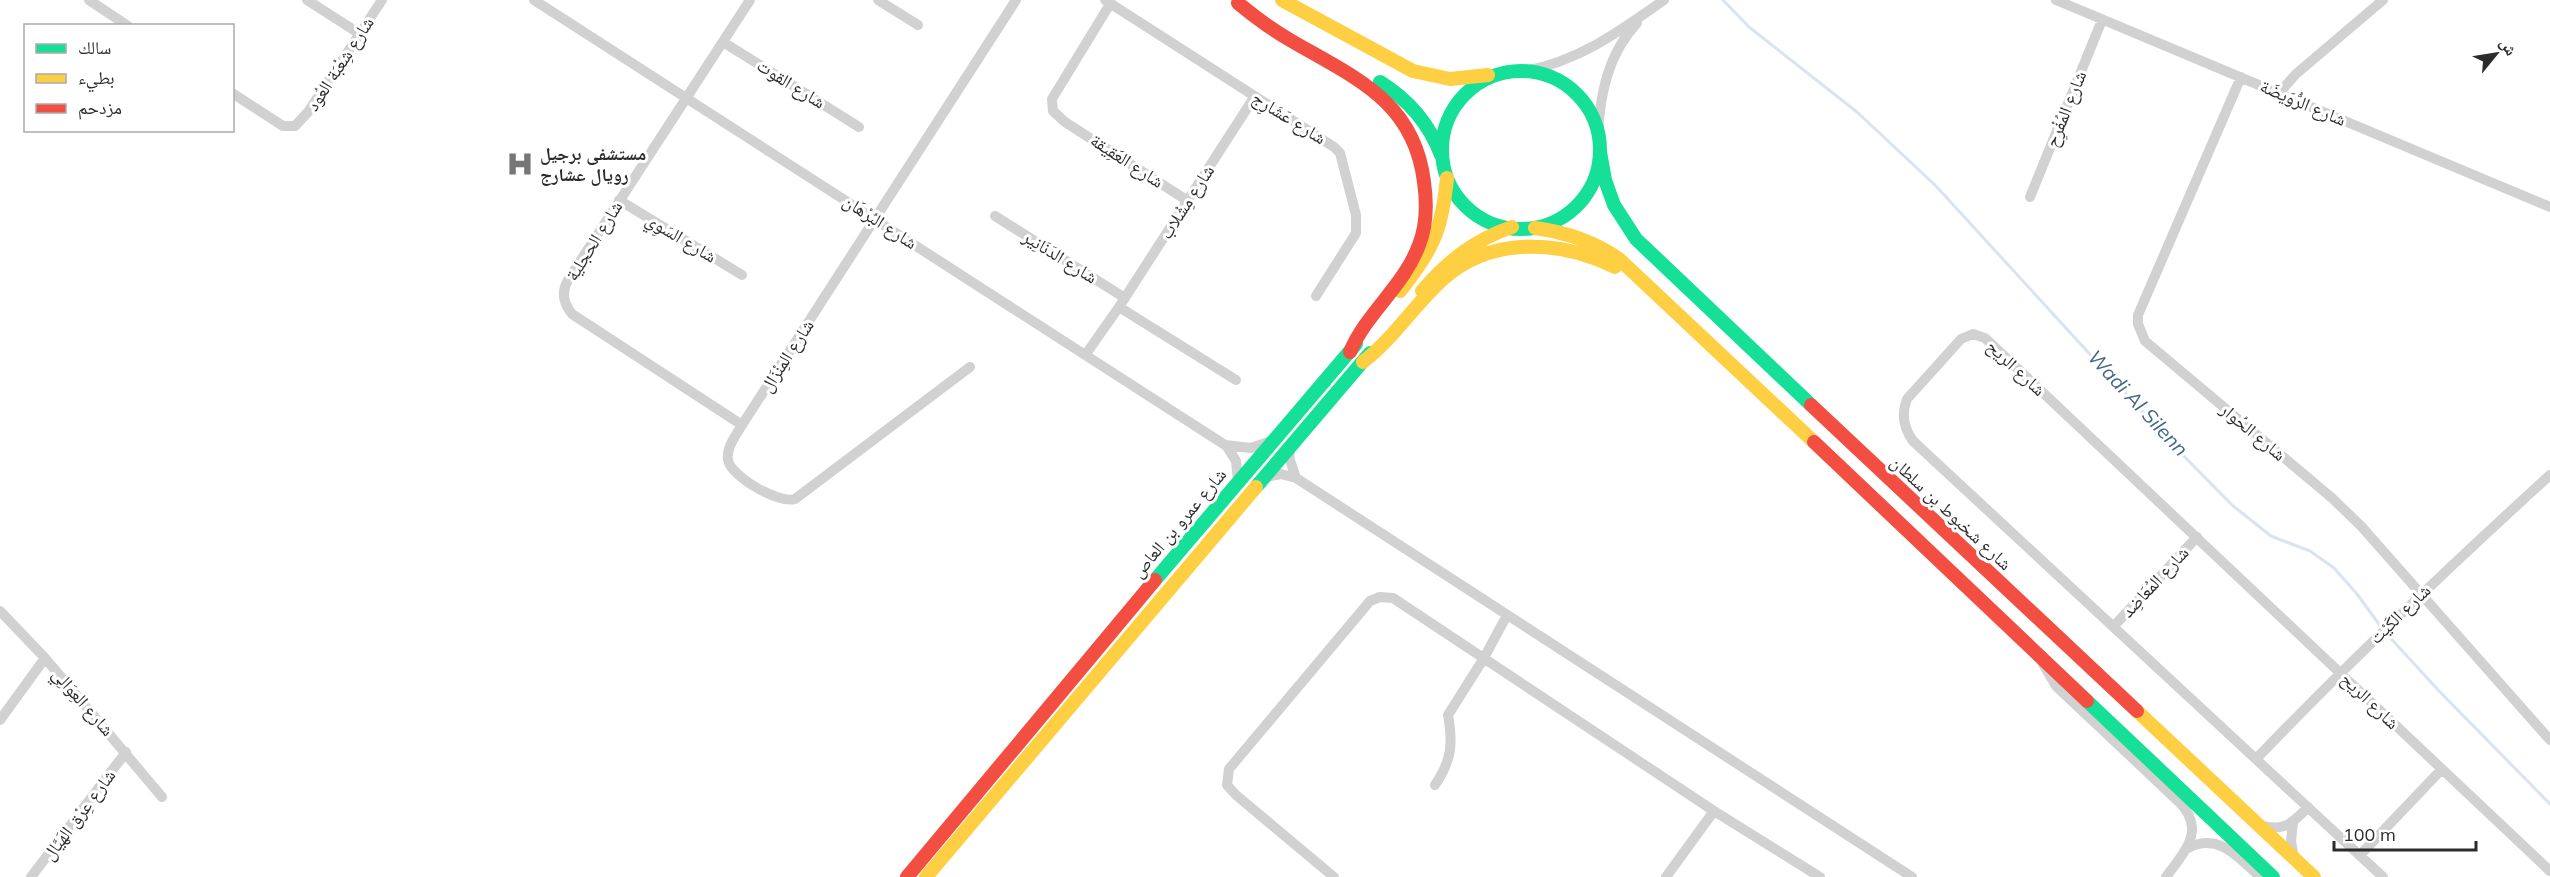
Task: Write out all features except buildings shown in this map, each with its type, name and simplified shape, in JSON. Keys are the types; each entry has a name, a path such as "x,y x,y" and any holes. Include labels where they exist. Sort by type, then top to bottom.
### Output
{"main road":[{"path":"1282,0 1413,71 1450,79 1525,71 1546,75 1564,84 1586,106 1598,135 1600,152 1596,173 1587,193 1573,209 1555,221 1535,228"},
{"path":"1235,2 1391,89 1425,123 1436,142 1447,178 1456,194 1482,219 1499,226 1535,228 1579,237 1615,255 2273,877"},
{"path":"1235,2 1264,24 1372,86 1396,109 1416,140 1426,193 1426,211 1420,244 1401,278 1358,333 1350,352"},
{"path":"1443,163 1442,140 1448,118 1460,99 1477,84 1497,73"},
{"name":"شارع شخبوط بن سلطان","path":"1600,152 1606,187 1612,204 1625,226 1646,250 2314,877"},
{"name":"شارع عمرو بن العاص","path":"907,877 1238,480 1350,352 1433,247 1443,216 1447,178"},
{"name":"شارع عمرو بن العاص","path":"926,877 1449,260 1471,243 1512,227"},
{"path":"1363,362 1384,346 1435,287 1465,264 1495,252 1544,247 1580,251 1615,266 1699,342 1713,350"}],"street":[{"path":"306,0 360,34"},
{"name":"شارع شِعْبَة العُود","path":"234,94 283,126 295,126 308,112 382,0"},
{"name":"شارع البُرْهَان","path":"534,0 1225,444 1251,448 1275,439"},
{"name":"شارع الحجلية","path":"742,425 577,317 566,305 563,295 566,284 619,200 750,0"},
{"path":"878,0 918,25"},
{"name":"شارع المِنْزَال","path":"970,367 800,496 791,500 773,496 731,468 728,451 742,425 1016,0"},
{"path":"1525,71 1563,62 1580,55 1663,0"},
{"name":"شارع الرُّوَيضَة","path":"2056,0 2078,4 2102,20 2550,207"},
{"path":"2279,93 2296,74 2383,0"},
{"path":"92,1 125,24"},
{"name":"شارع عَشَارِج","path":"1108,2 1334,147 1343,161 1358,221 1356,233 1316,296"},
{"name":"شارع العَقِيقة","path":"1108,2 1052,99 1053,111 1065,122 1188,201"},
{"path":"1598,135 1603,90 1609,69 1631,30 1648,12"},
{"name":"شارع المُفْرِح","path":"2030,197 2102,20"},
{"name":"شارع القوت","path":"723,42 860,127"},
{"name":"شارع الحُوار","path":"2241,77 2138,315 2140,333 2145,341 2332,498 2381,548 2550,740"},
{"name":"شارع مِشْلاب","path":"1086,354 1255,96"},
{"name":"شارع السَوِي","path":"619,200 742,275"},
{"name":"شارع الدَنَانِير","path":"995,216 1122,302"},
{"path":"1122,302 1236,381"},
{"name":"شارع الريح","path":"2383,877 2361,854 1913,441 1907,433 1903,416 1906,399 1961,339 1973,334 1980,335 2550,871"},
{"path":"1225,444 1236,461 1238,480"},
{"path":"1289,448 1296,478"},
{"path":"1265,477 1281,474 1296,478 1912,877"},
{"name":"شارع الكَيْت","path":"2256,759 2420,594 2550,475"},
{"name":"شارع المُعَاضِد","path":"2114,627 2197,537"},
{"path":"1334,877 1236,795 1227,785 1229,769 1370,601 1380,597 1393,598 1714,811 1820,877"},
{"name":"شارع العِوَالِي","path":"0,611 45,658 162,797"},
{"path":"1435,785 1444,772 1452,743 1448,715 1484,658 1507,615"},
{"path":"0,720 45,658"},
{"path":"2042,660 2056,686 2185,807 2193,829 2188,848 2166,877"},
{"name":"شارع عِرْق الهَيَّال","path":"31,877 126,752"},
{"path":"2361,854 2442,769"},
{"path":"2258,825 2276,828 2293,823 2308,807"},
{"path":"1666,877 1714,811"},
{"path":"2293,823 2291,841 2295,859"},
{"path":"2188,848 2207,842 2221,844 2260,877"}],"waterway":[{"name":"Wadi Al Silenn","path":"1723,0 1749,27 1857,112 1936,186 2173,445 2232,505 2271,536 2310,551 2334,568 2357,594 2384,631 2440,692 2550,804"}],"traffic: fast":[{"path":"1521,71 1551,77 1577,94 1594,120 1600,150 1594,180 1577,206 1551,223 1521,229 1491,223 1465,206 1448,180 1442,150 1448,120 1465,94 1491,77 1521,71"},
{"path":"1380,82 1400,96 1417,113 1441,155"},
{"path":"1600,152 1605,180 1614,205 1636,239 1811,405"},
{"path":"1155,580 1356,344"},
{"path":"1256,487 1370,353"},
{"path":"2087,701 2273,877"}],"traffic: slow":[{"path":"1282,0 1413,71 1450,79 1488,75"},
{"path":"1400,291 1421,263 1434,239 1442,212 1447,178"},
{"path":"1422,291 1462,253 1486,238 1512,227"},
{"path":"1535,228 1579,238 1619,259 1814,442"},
{"path":"1363,362 1384,343 1443,279 1462,265 1482,255 1504,249 1549,248 1572,251 1615,267"},
{"path":"926,877 1256,487"},
{"path":"2137,711 2314,877"}],"traffic: jam":[{"path":"1238,3 1276,32 1336,66 1377,94 1408,130 1418,154 1426,198 1422,237 1404,273 1366,324 1350,352"},
{"path":"1811,405 2137,711"},
{"path":"1814,442 2087,701"},
{"path":"907,877 1155,580"}],"place":[{"name":"مستشفى برجيل رويال عشارج","path":"520,164"}]}
